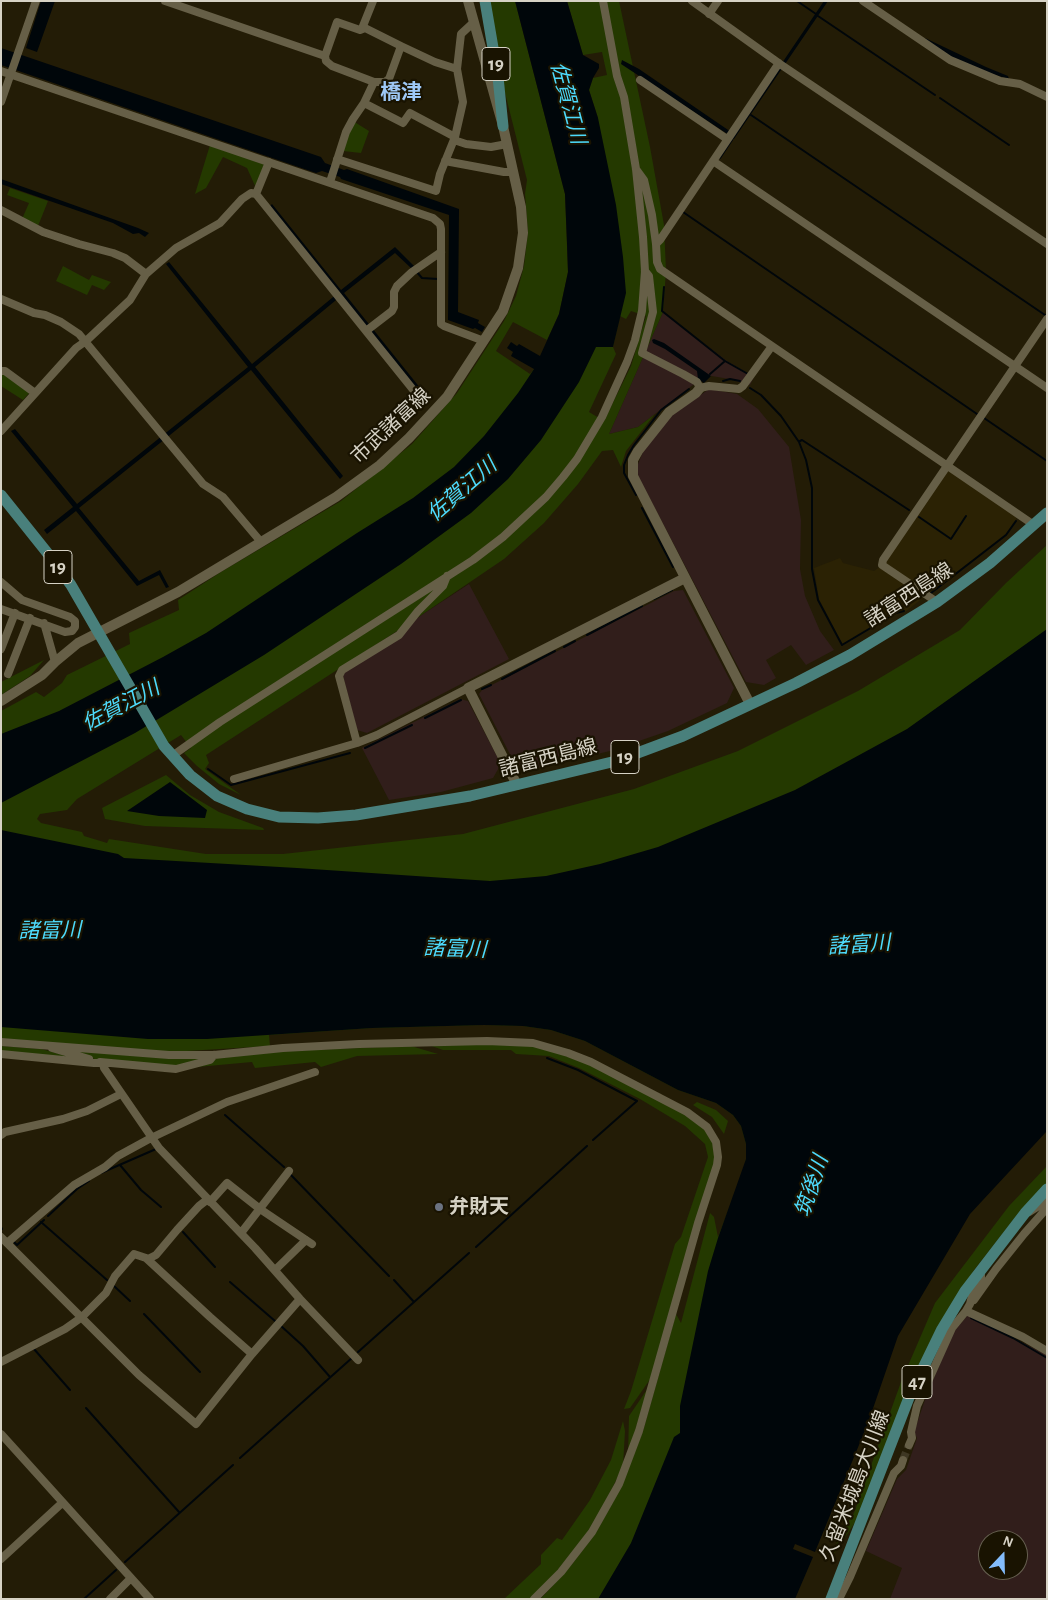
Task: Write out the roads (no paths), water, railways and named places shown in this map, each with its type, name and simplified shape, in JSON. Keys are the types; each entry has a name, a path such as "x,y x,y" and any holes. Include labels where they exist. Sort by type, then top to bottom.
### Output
{"main road":[{"name":"市武諸富線","path":"1,701 42,675 78,643 178,592 336,497 380,465 409,438 447,397 503,311 518,268 523,233 521,207 504,126 468,1"},
{"name":"19","path":"485,1 504,126"},
{"path":"700,388 696,393 669,412 638,451 633,460 633,476 750,704"},
{"name":"19","path":"1,495 71,585 99,633"},
{"name":"諸富西島線","path":"99,633 164,746 190,775 217,796 247,809 278,817 318,818 356,815 470,796 517,785 616,761 683,736 796,683 850,655 937,602 990,564 1047,513"},
{"path":"517,785 468,688 685,578"},
{"name":"久留米城島大川線","path":"831,1599 910,1395 942,1329 980,1270 1025,1213 1047,1189"}],"street":[{"path":"1,102 36,1"},
{"path":"165,1 325,56"},
{"path":"365,28 363,26 374,1"},
{"path":"172,756 220,722 473,560 510,530 546,496 577,459 602,417 635,340 642,311 645,272 636,169 624,97 617,76 603,1"},
{"path":"692,1 1047,244"},
{"path":"709,14 718,1"},
{"path":"863,1 950,60 1000,81 1020,84 1047,97"},
{"path":"401,46 389,79 385,82 374,82 332,66 326,61 325,56 337,22 360,30 365,28 435,62 458,69"},
{"path":"337,160 436,192 454,139 463,102 458,69 461,34 474,22"},
{"path":"656,244 782,64"},
{"path":"1,71 12,72 269,162 331,180 433,218 440,224 441,324 484,341"},
{"path":"640,80 730,136"},
{"path":"331,180 346,132 352,119 364,103 374,82"},
{"path":"364,103 403,123 410,113 466,144 491,147 507,144"},
{"path":"445,161 513,172"},
{"path":"713,161 1047,388"},
{"path":"256,194 269,162"},
{"path":"636,169 644,180 652,215 657,262 660,269 1034,525"},
{"path":"1,431 76,348 130,300 146,274 176,248 220,223 242,199 251,193 256,194 338,297 368,329 419,397"},
{"path":"1,210 43,232 119,255 146,274"},
{"path":"368,329 392,311 396,286 441,252"},
{"path":"645,272 650,276 653,312 642,353 697,382 700,388 709,386 739,389 772,346"},
{"path":"1,299 34,313 45,314 79,334 203,484 223,497 261,542"},
{"path":"937,602 882,564 882,562 1047,318"},
{"path":"1,371 5,371 35,393"},
{"path":"357,743 339,676 342,670 399,635 418,611 443,586 447,576"},
{"path":"1,582 22,600 75,621 75,627 72,631 65,632 1,609"},
{"path":"1,649 15,613"},
{"path":"8,674 30,618"},
{"path":"44,623 55,662"},
{"path":"234,779 357,743 377,735 468,688"},
{"path":"1,1042 169,1056 214,1055 283,1048 359,1044 487,1040 533,1044 568,1053 591,1062 699,1120 713,1135 718,1149 717,1165 698,1223 640,1431 619,1484 592,1532 561,1572 534,1599"},
{"path":"46,1045 56,1050 103,1062"},
{"path":"1,1054 176,1069 210,1060 214,1055"},
{"path":"103,1062 104,1068 151,1138 358,1360"},
{"path":"300,1299 252,1354 196,1424 138,1375 4,1240 74,1185 105,1167 118,1156 151,1138 227,1102 314,1072"},
{"path":"1,1135 5,1132 63,1119 87,1111 121,1094"},
{"path":"241,1233 289,1171"},
{"path":"148,1259 156,1255 199,1206 209,1200 226,1183 309,1242 274,1270"},
{"path":"1025,1213 1033,1211 1047,1201"},
{"path":"909,1444 912,1438 911,1432 917,1406 952,1328 996,1269 1047,1208"},
{"path":"1,1362 65,1329 82,1317 106,1293 115,1276 134,1254 148,1259 203,1312 252,1354"},
{"path":"968,1307 981,1278 980,1270"},
{"path":"968,1307 1047,1351"},
{"path":"1,1434 150,1599"},
{"path":"839,1599 894,1473 901,1466 903,1460"},
{"path":"1,1559 62,1503"},
{"path":"110,1599 132,1578"}],"water":[{"path":"41,1 55,1 37,52 26,48"},
{"name":"佐賀江川","path":"515,1 567,1 583,55 599,64 589,90 598,118 616,205 626,293 613,347 596,347 579,382 541,440 508,479 471,513 401,564 264,655 135,733 1,803 1,734 59,711 206,633 413,498 454,467 484,436 518,393 534,369 511,356 513,352 507,348 511,342 517,346 519,344 540,356 559,314 568,272 565,194"},
{"path":"824,1 828,1 732,140 732,137 621,64 622,60 639,69 734,134"},
{"path":"925,38 1008,76 1009,79 982,71 951,57 925,40"},
{"path":"1,48 321,157 325,163 459,209 458,312 479,320 478,323 485,327 482,332 448,320 449,215 322,171 316,173 1,65"},
{"path":"1,179 149,233 145,237 139,233 133,234 113,223 1,184"},
{"path":"272,204 341,290 395,247 414,266 412,269 395,253 344,293 429,399 426,401 341,296 255,367 343,476 340,479 251,370 79,508 139,581 160,570 169,587 166,588 159,575 137,586 76,511 47,534 44,530 73,507 11,431 15,429 77,504 248,367 166,264 169,262 252,364 338,293 269,207"},
{"path":"652,340 664,343 711,376 704,383 698,379 697,371 653,343"},
{"path":"1047,629 1047,1131 970,1214 898,1336 868,1423 815,1552 795,1544 793,1549 813,1557 795,1599 598,1599 631,1543 674,1437 680,1433 680,1406 708,1271 746,1159 746,1144 741,1126 733,1115 716,1103 678,1090 585,1041 551,1030 523,1026 484,1025 372,1028 207,1039 148,1039 1,1027 1,830 118,854 124,858 490,881 546,876 600,864 658,847 795,790 907,729"},
{"path":"170,782 207,810 205,818 159,816 127,811"}],"waterway":[{"path":"797,1 816,14"},
{"path":"818,16 935,95"},
{"path":"940,98 1009,145"},
{"path":"751,115 1045,315"},
{"path":"720,158 732,140"},
{"path":"683,212 977,414"},
{"path":"416,271 422,278 438,279"},
{"path":"664,287 662,311 725,361"},
{"path":"710,374 725,361 748,374"},
{"path":"723,381 730,379 740,381"},
{"path":"750,388 761,395 781,416 799,442 806,460 812,488 812,569 818,600 842,645 896,613 904,611"},
{"path":"636,495 624,473 624,465 628,455 661,410 689,389"},
{"path":"984,418 1047,461"},
{"path":"800,441 802,440 909,510"},
{"path":"642,508 673,567"},
{"path":"919,517 951,539 966,516"},
{"path":"931,593 1006,535 1016,521"},
{"path":"654,599 672,590"},
{"path":"587,635 642,606"},
{"path":"564,647 575,641"},
{"path":"502,679 555,651"},
{"path":"482,689 491,685"},
{"path":"425,718 461,700"},
{"path":"365,748 412,725"},
{"path":"208,769 231,785 350,753"},
{"path":"547,1058 578,1070 637,1101 593,1140"},
{"path":"225,1115 284,1167"},
{"path":"476,1247 587,1146"},
{"path":"101,1173 156,1149"},
{"path":"120,1165 141,1190 161,1207"},
{"path":"290,1174 389,1276"},
{"path":"48,1216 77,1189 89,1181"},
{"path":"14,1242 17,1245 44,1220"},
{"path":"41,1222 107,1280"},
{"path":"183,1232 215,1267"},
{"path":"358,1352 469,1253"},
{"path":"394,1280 414,1302"},
{"path":"230,1282 275,1321"},
{"path":"114,1286 130,1301"},
{"path":"144,1314 200,1372"},
{"path":"971,1318 1013,1338 1047,1358"},
{"path":"281,1326 303,1346 330,1377"},
{"path":"34,1349 70,1390"},
{"path":"240,1458 353,1357"},
{"path":"86,1408 179,1512"},
{"path":"125,1562 233,1465"},
{"path":"84,1599 116,1570"}],"tunnel":[{"path":"903,1460 909,1445"}],"place":[{"name":"弁財天","path":"439,1207"}],"district":[{"name":"橋津","path":"401,93"}],"water label":[{"name":"諸富川","path":"50,931"},
{"name":"諸富川","path":"859,945"},
{"name":"諸富川","path":"455,949"},
{"name":"筑後川","path":"812,1186"}]}
